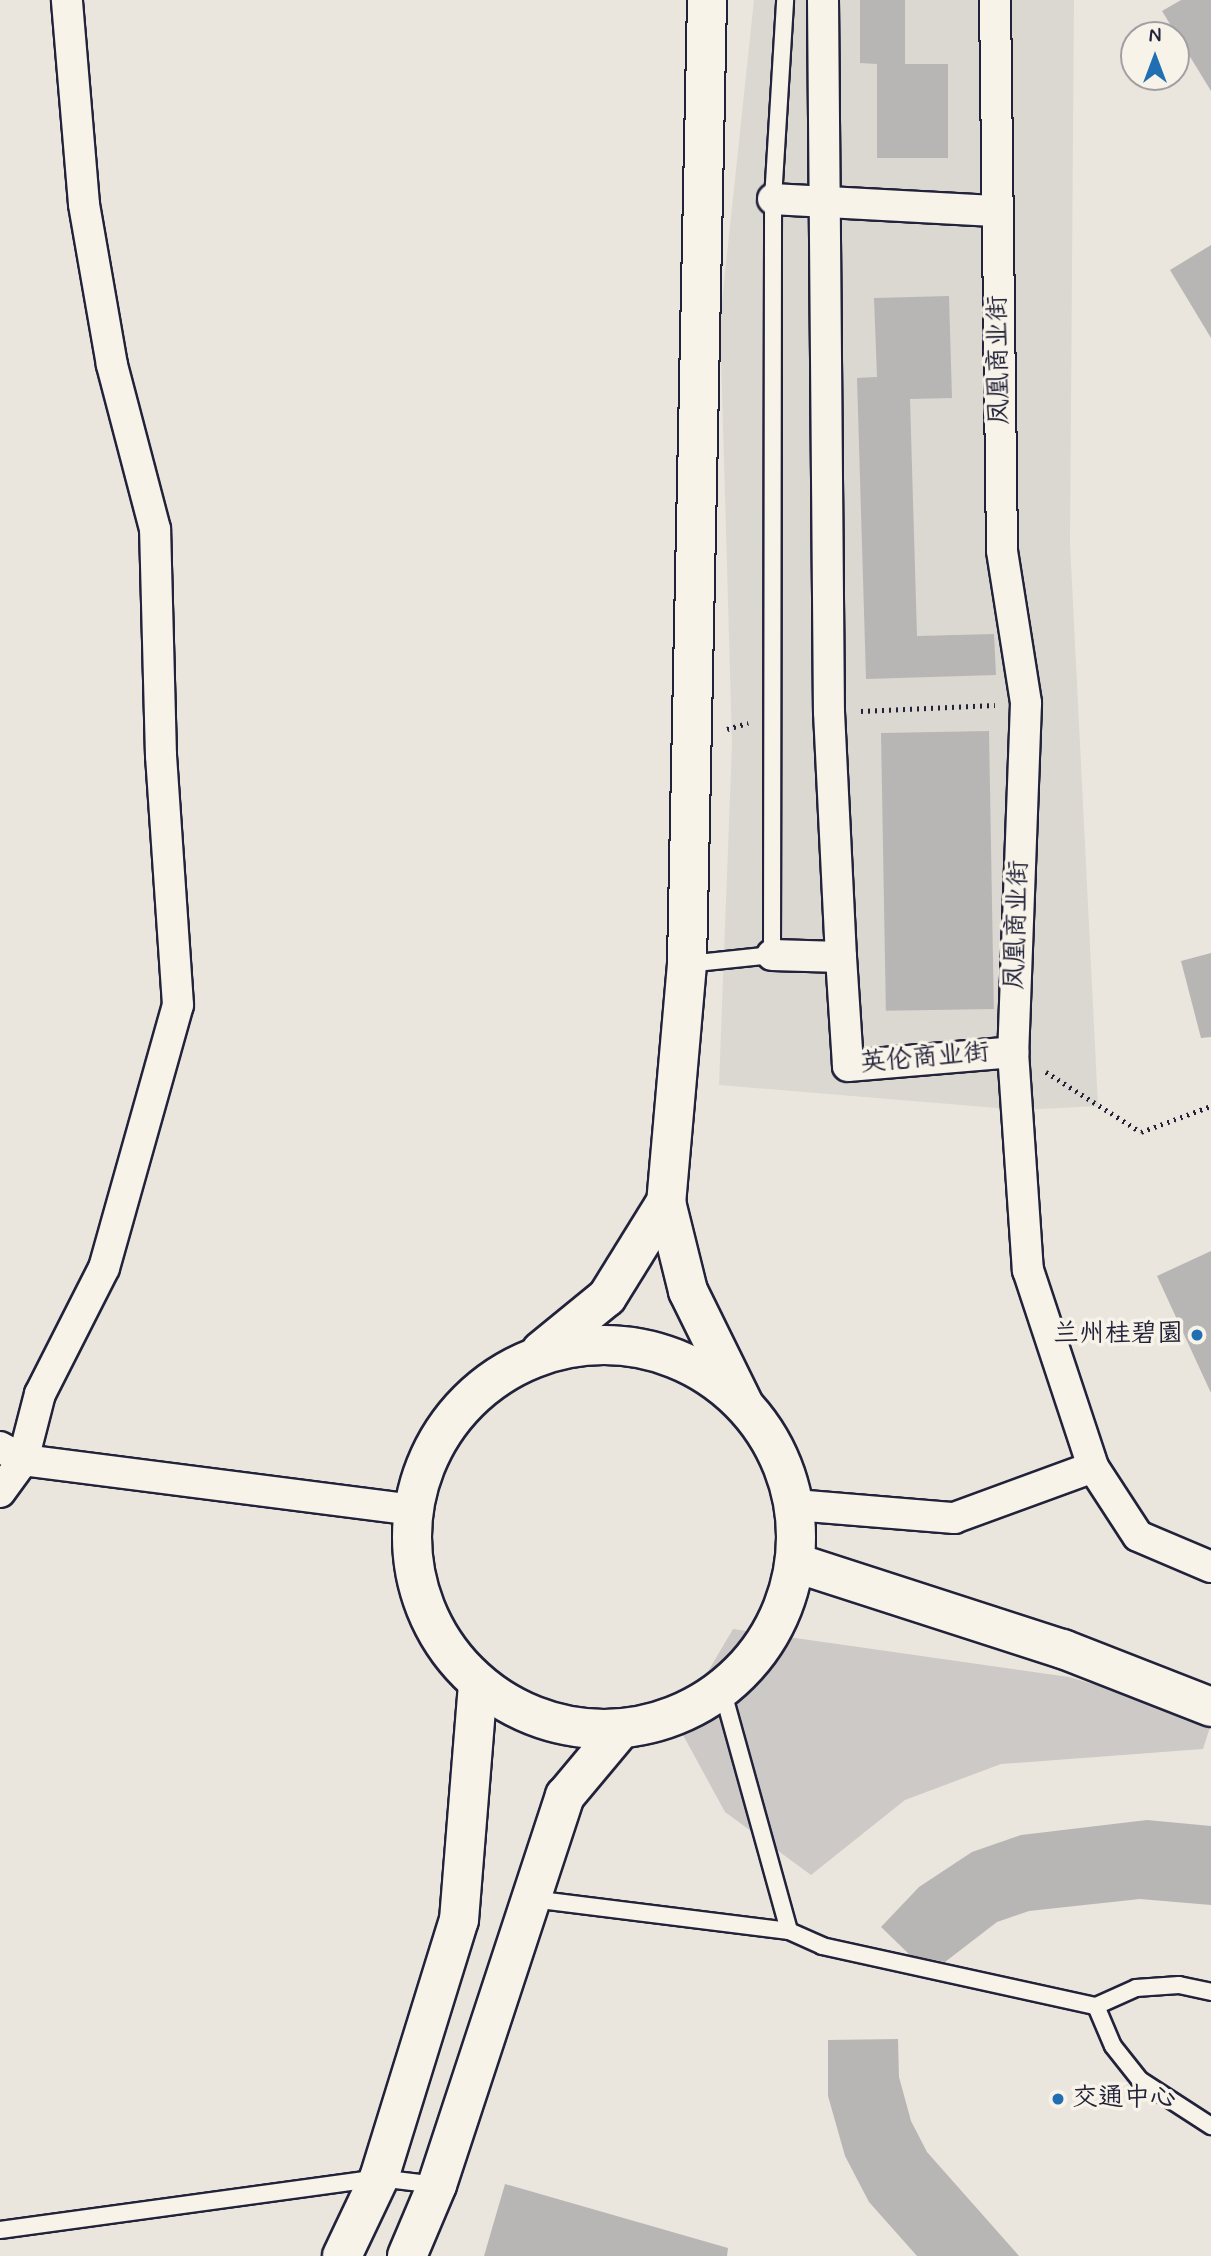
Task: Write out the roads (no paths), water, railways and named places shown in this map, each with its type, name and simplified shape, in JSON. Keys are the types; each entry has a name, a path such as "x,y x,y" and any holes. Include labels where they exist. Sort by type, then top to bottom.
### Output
{"main road":[{"path":"666,1202 607,1297 534,1357 489,1382 452,1418 426,1462 412,1510 412,1558 423,1605 446,1648 478,1683 545,1720 621,1729 674,1716 722,1689 771,1634 796,1563 795,1505 777,1450 743,1403 688,1291 666,1202 687,964 707,0"},
{"path":"534,1357 589,1345 645,1349 698,1369 743,1403"},
{"path":"796,1563 1063,1649 1211,1707"},
{"path":"342,2256 379,2178 459,1920 478,1683"},
{"path":"407,2256 436,2185 565,1796 621,1729"}],"street":[{"path":"0,1492 11,1454 104,1268 178,1005 161,757 155,529 112,365 84,204 67,0"},
{"path":"772,955 841,957 830,712 821,204 823,0"},
{"name":"凤凰商业街","path":"995,0 1002,551 1026,703 1013,1052 1028,1270 1093,1467 1138,1536 1211,1567"},
{"path":"773,199 821,204 998,211"},
{"name":"英伦商业街","path":"841,957 848,1066 1013,1052"},
{"path":"11,1454 412,1510"},
{"path":"795,1505 954,1518 1093,1467"}],"lane":[{"path":"687,964 772,955 773,199 785,0"},
{"path":"722,1689 789,1931"},
{"path":"532,1899 789,1931 822,1946 1096,2006 1136,1988 1179,1984 1211,1992"},
{"path":"1096,2006 1113,2046 1140,2080 1211,2126"},
{"path":"0,2230 379,2178 436,2185"}],"place":[{"name":"兰州桂碧園","path":"1197,1335"},
{"name":"交通中心","path":"1058,2099"}]}
